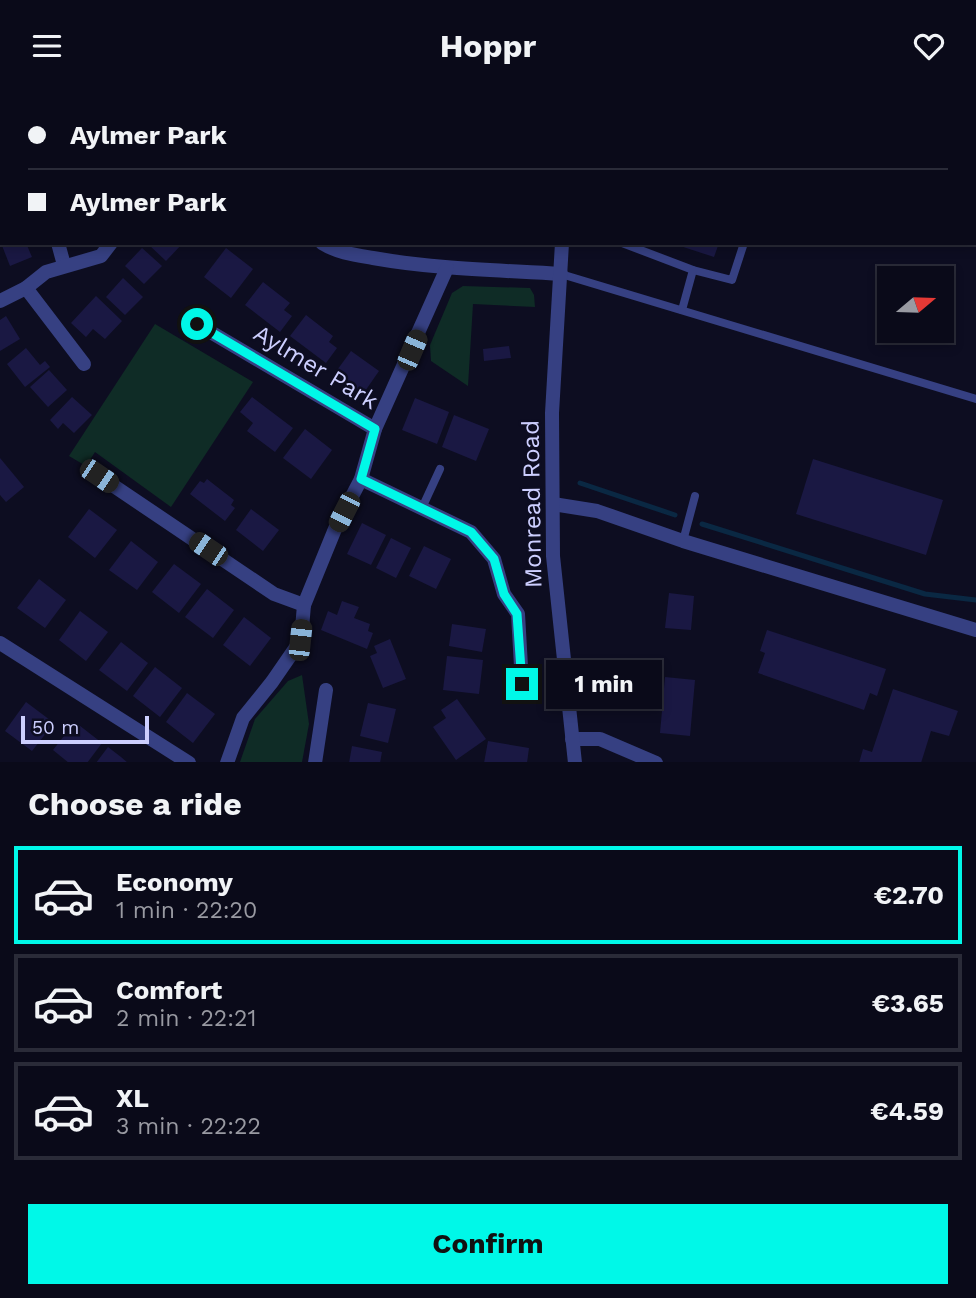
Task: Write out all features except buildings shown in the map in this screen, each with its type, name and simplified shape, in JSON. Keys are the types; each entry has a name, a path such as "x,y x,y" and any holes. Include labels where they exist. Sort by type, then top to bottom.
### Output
{"street":[{"path":"59,245 64,265"},
{"path":"0,301 26,288 46,272 101,256 109,245"},
{"path":"325,245 335,251 447,268 561,274"},
{"name":"Monread Road","path":"562,245 552,413 553,556 575,762"},
{"name":"Aylmer Park","path":"227,762 243,718 272,682 300,640 304,605 335,529 361,479 375,429 447,268"},
{"path":"26,288 84,364"},
{"name":"Aylmer Park","path":"197,324 375,429"},
{"path":"99,476 274,594 304,605"},
{"path":"361,479 471,532 494,559 504,594 517,614 522,684"},
{"path":"553,504 597,511 683,541 976,630"},
{"path":"0,643 189,762"},
{"path":"315,762 326,690"},
{"path":"572,739 600,739 656,762"}],"lane":[{"path":"627,245 693,270 732,280 743,245"},
{"path":"682,310 693,270"},
{"path":"561,274 976,399"},
{"path":"422,508 440,469"},
{"path":"683,541 695,496"}],"green space":[{"path":"463,286 530,288 535,307 473,304 468,386 431,361 430,345 452,293"},
{"path":"155,324 253,382 171,507 95,452 86,466 69,456"},
{"path":"302,675 309,724 302,762 240,762 255,719 288,681"}],"waterway":[{"path":"580,483 675,515"},
{"path":"702,524 925,594 976,600"}],"route":[{"path":"197,324 375,429 361,479 471,532 481,541 494,559 504,594 517,614 522,684"}]}
